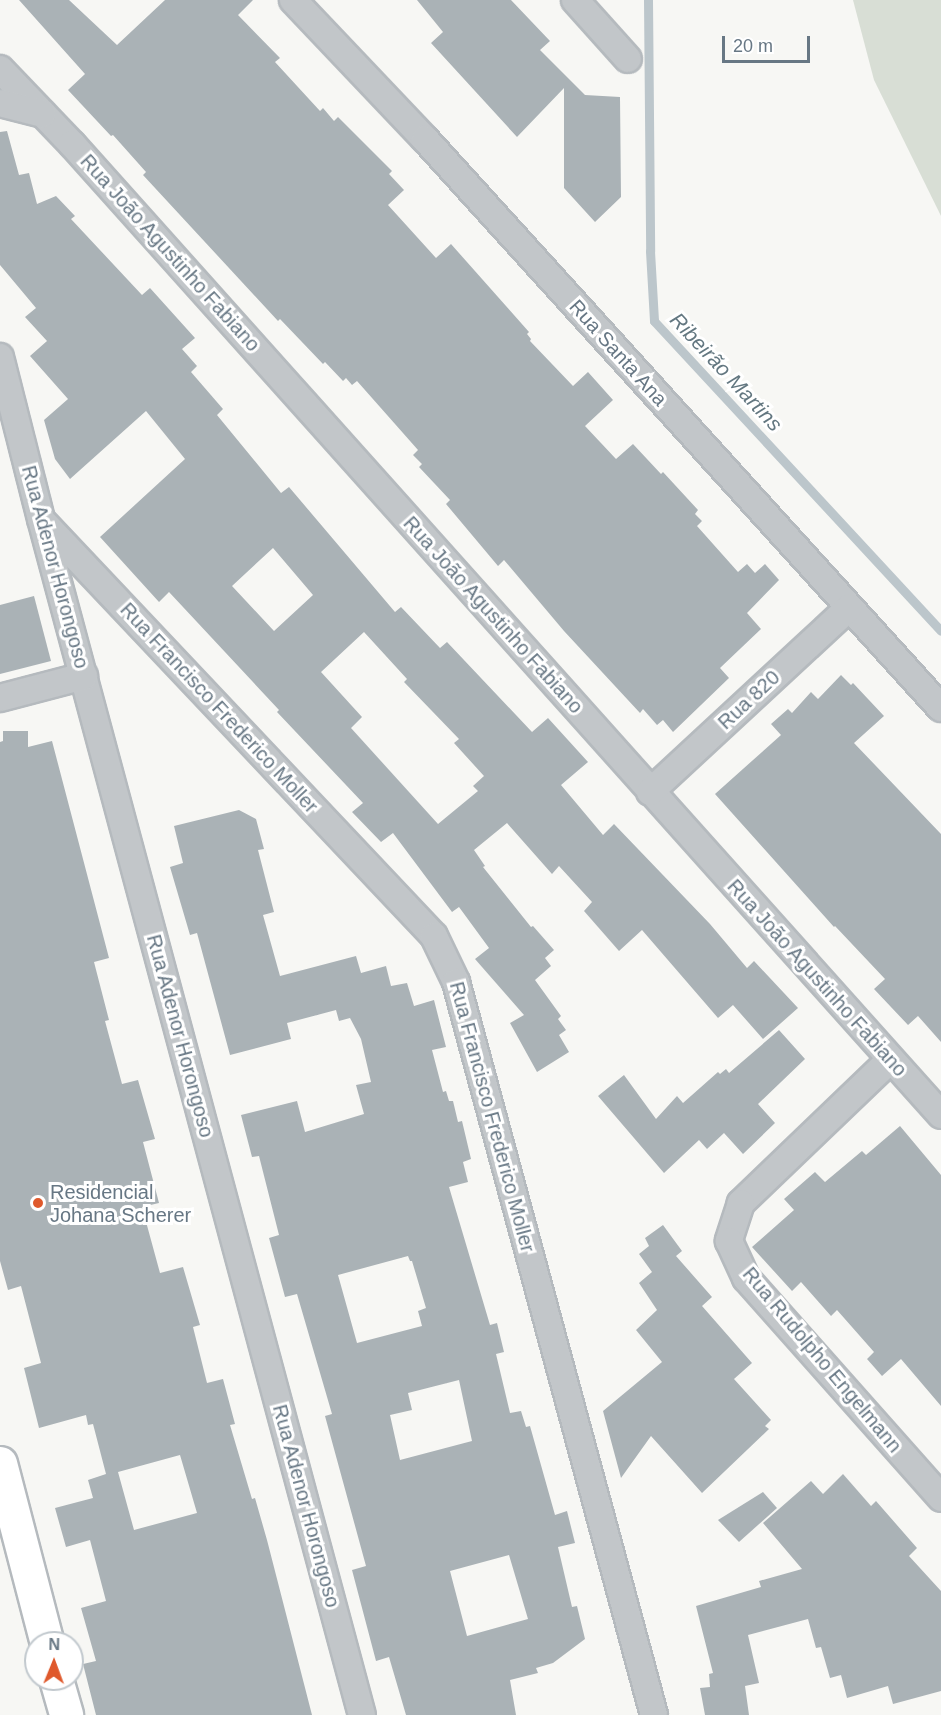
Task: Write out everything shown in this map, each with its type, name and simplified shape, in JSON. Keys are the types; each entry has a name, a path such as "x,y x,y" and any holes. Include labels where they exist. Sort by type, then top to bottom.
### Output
{"main road":[{"path":"0,1463 44,1631"},
{"path":"59,1691 66,1715"}],"street":[{"name":"Rua Santa Ana","path":"293,0 433,147 941,708"},
{"path":"575,0 628,59"},
{"name":"Rua João Agustinho Fabiano","path":"0,69 46,115 941,1115"},
{"path":"0,103 46,115"},
{"name":"Rua Adenor Horongoso","path":"0,357 41,519 362,1715"},
{"name":"Rua Francisco Frederico Moller","path":"41,519 434,936 456,982 654,1715"},
{"name":"Rua 820","path":"650,792 849,608"},
{"path":"0,698 84,676"},
{"name":"Rua Rudolpho Engelmann","path":"890,1060 741,1203 729,1241 746,1278 941,1498"}],"shaded area":[{"path":"853,0 941,0 941,216 874,80"}],"building":[{"path":"19,0 69,0 117,45 165,0 253,0 238,15 280,58 275,62 320,111 323,108 334,121 338,117 392,171 389,174 404,190 388,205 436,258 451,244 529,332 527,334 530,341 573,386 588,372 613,400 585,426 616,459 633,444 661,474 663,472 698,510 695,514 702,521 697,526 738,572 747,564 755,573 765,564 779,580 747,613 761,629 720,668 729,678 673,732 663,720 657,725 643,709 640,713 564,631 504,560 498,566 446,504 450,500 419,467 422,464 413,455 418,450 357,381 352,385 346,378 343,381 325,362 323,364 280,319 278,321 143,175 146,172 113,135 111,136 68,90 85,74"},
{"path":"417,0 511,0 550,41 540,50 585,95 620,97 621,197 595,222 564,188 564,88 517,137 431,43 443,32"},
{"path":"7,131 19,175 29,173 37,204 56,196 75,216 71,219 142,295 150,288 195,338 182,349 197,366 191,372 223,409 217,415 281,493 289,487 395,612 401,607 440,648 447,642 532,732 548,718 588,762 561,785 603,835 614,824 710,924 747,968 754,961 798,1008 763,1039 733,1005 718,1018 642,930 619,951 584,911 592,902 559,866 552,874 507,823 474,850 485,866 483,867 531,927 533,926 554,950 545,958 551,966 535,980 561,1016 558,1019 566,1030 559,1035 569,1052 537,1072 510,1023 524,1015 475,959 489,948 459,907 452,912 393,833 381,842 352,812 363,803 169,592 159,602 100,537 185,459 146,411 70,479 55,459 44,420 68,399 30,356 47,341 25,317 36,308 0,265 0,132","holes":["273,548 313,595 274,631 232,586","364,632 407,679 404,682 459,739 454,743 484,776 473,786 478,791 438,824 351,728 362,717 321,672"]},
{"path":"34,596 51,661 0,674 0,605"},
{"path":"841,675 851,685 853,683 884,716 854,743 941,834 941,1042 918,1016 908,1025 874,989 885,979 834,927 715,794 781,735 771,724 788,709 792,713 811,692 818,699"},
{"path":"3,731 28,731 28,747 52,741 109,958 94,962 109,1020 105,1021 122,1084 138,1080 155,1139 143,1142 159,1203 142,1207 160,1273 183,1267 200,1325 193,1327 207,1383 223,1379 235,1424 230,1425 267,1540 312,1715 96,1715 84,1664 96,1661 81,1608 106,1601 90,1540 66,1547 55,1508 93,1498 88,1480 106,1474 93,1424 88,1425 86,1415 39,1428 24,1368 41,1363 21,1286 8,1290 0,1261 0,742 3,741","holes":["180,1455 197,1513 134,1530 118,1472"]},
{"path":"239,810 256,819 264,849 258,850 274,912 263,915 280,976 356,956 361,973 386,966 391,986 407,983 414,1006 434,1000 446,1047 432,1050 443,1092 446,1091 449,1101 453,1101 458,1122 462,1121 471,1159 463,1162 468,1182 449,1187 490,1325 497,1323 504,1352 496,1354 510,1413 521,1411 526,1427 530,1426 555,1515 567,1511 575,1543 558,1547 572,1607 577,1606 585,1639 553,1663 536,1668 538,1673 510,1680 516,1715 406,1715 389,1657 376,1661 352,1570 366,1566 325,1416 332,1414 297,1294 285,1297 269,1238 279,1235 259,1156 252,1157 241,1115 297,1101 305,1132 364,1114 356,1085 371,1082 361,1039 350,1018 339,1021 336,1010 287,1023 291,1039 230,1055 197,933 190,935 170,867 183,863 174,826","holes":["408,1256 412,1261 426,1308 418,1311 422,1326 357,1343 338,1275","459,1380 472,1441 400,1460 390,1415 412,1410 408,1393","509,1555 528,1619 467,1636 450,1571"]},
{"path":"779,1030 805,1059 758,1104 775,1123 743,1154 724,1133 707,1149 699,1140 664,1173 598,1096 624,1075 656,1119 677,1096 683,1103 718,1072 720,1074 726,1069 729,1073"},
{"path":"900,1126 941,1175 941,1406 901,1359 882,1376 867,1359 874,1352 837,1310 831,1316 801,1282 792,1291 752,1247 794,1210 784,1199 815,1172 825,1182 862,1151 866,1155"},
{"path":"663,1225 682,1251 676,1256 712,1297 702,1306 752,1363 734,1379 771,1420 765,1426 769,1429 702,1493 651,1436 621,1478 603,1411 662,1362 636,1330 657,1310 639,1283 652,1272 639,1254 649,1246 645,1238"},
{"path":"843,1474 871,1506 876,1501 917,1548 909,1556 941,1591 941,1691 893,1704 888,1686 847,1698 841,1675 830,1678 821,1647 816,1648 808,1619 748,1635 759,1683 745,1686 749,1715 705,1715 700,1688 710,1687 709,1674 713,1673 696,1606 761,1587 759,1581 802,1569 763,1523 811,1481 823,1494"},
{"path":"763,1492 777,1508 739,1542 718,1520"}],"waterway":[{"name":"Ribeirão Martins","path":"648,0 650,251 654,321 941,631"}],"place":[{"name":"Residencial Johana Scherer","path":"38,1203"}]}
